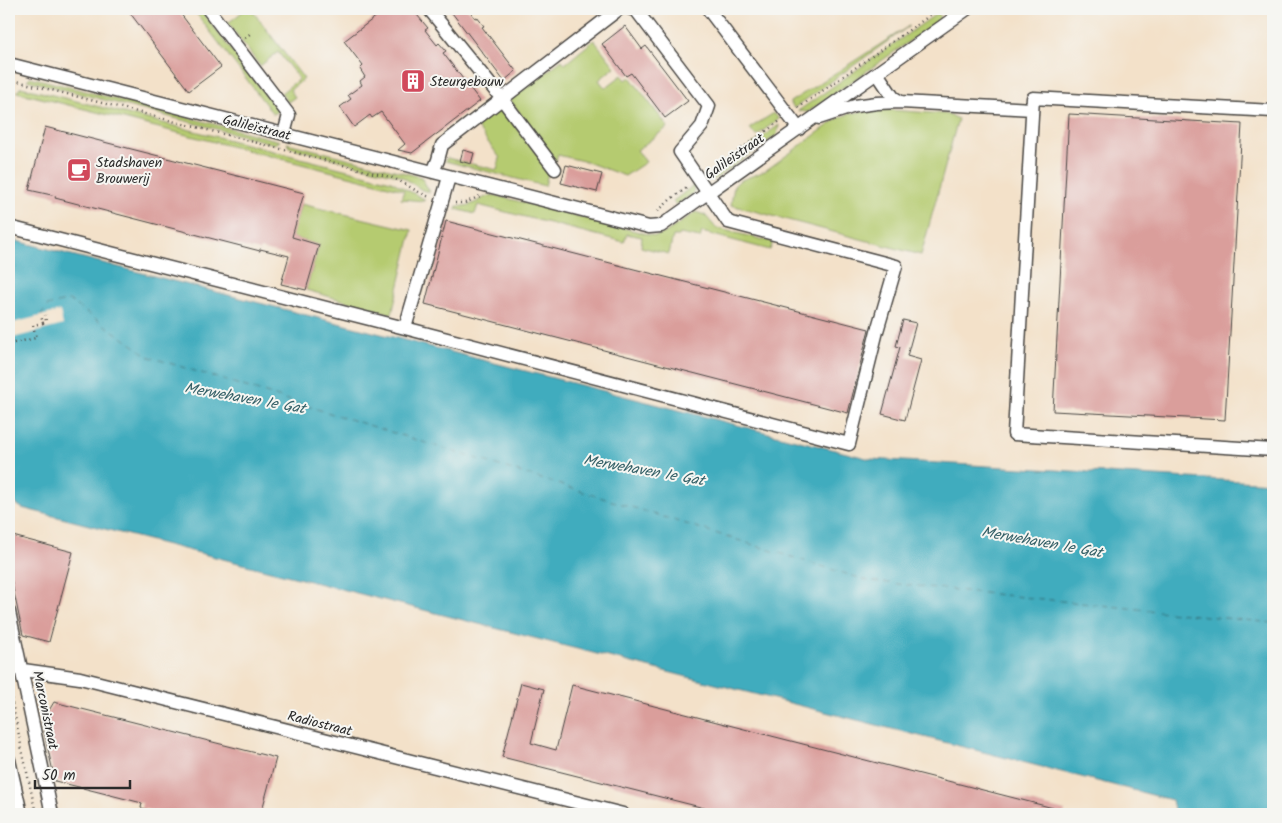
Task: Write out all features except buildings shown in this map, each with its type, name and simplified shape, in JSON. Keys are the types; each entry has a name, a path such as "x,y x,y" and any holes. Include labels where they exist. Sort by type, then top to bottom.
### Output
{"street":[{"path":"208,9 289,116 284,134"},
{"path":"429,9 555,168"},
{"path":"433,172 442,145 619,9"},
{"path":"9,227 849,444 877,332 896,266 728,222 680,152 702,126 709,106 636,10 630,9"},
{"path":"708,9 799,129"},
{"name":"Galileïstraat","path":"9,64 490,188 650,227 661,226 877,74 964,10"},
{"path":"877,74 893,97 901,102"},
{"path":"866,81 868,92 879,102"},
{"path":"1273,111 1033,98 1014,434 1273,450"},
{"path":"810,121 855,106 879,102 1032,109"},
{"path":"405,328 449,177"},
{"name":"Marconistraat","path":"9,612 52,814"},
{"name":"Radiostraat","path":"9,668 80,678 623,814"},
{"path":"9,760 21,814"}],"path":[{"path":"247,36 251,33"},
{"name":"Galileïstraat","path":"9,79 390,177 404,182 426,195 454,203 465,203 477,199 490,188"},
{"path":"9,344 36,338 33,325 43,322 43,316"},
{"path":"9,689 36,814"}],"green space":[{"path":"193,9 200,9 278,111 273,114"},
{"path":"246,9 251,9 304,79 290,90 295,97 288,102 281,93 299,79 278,52 260,66 228,23"},
{"path":"939,12 940,20 808,112 798,111"},
{"path":"909,26 794,108 790,103 790,102"},
{"path":"594,40 615,67 599,80 605,88 622,75 626,80 630,77 668,127 637,150 646,162 625,176 587,162 558,155 556,161 510,100 562,60 565,64"},
{"path":"30,77 280,141 275,144 27,80"},
{"path":"21,87 391,181 424,199 424,201 401,199 404,190 17,92"},
{"path":"500,107 549,169 545,186 445,161 447,158 497,170 500,158 476,126"},
{"path":"875,109 946,114 958,119 921,255 731,205 734,186 739,181 765,171 837,119 848,114"},
{"path":"774,113 779,119 756,136 750,128"},
{"path":"779,125 777,135 712,181 704,179"},
{"path":"287,143 421,177 430,192 422,190 401,176 289,147"},
{"path":"694,185 693,194 676,205 673,201"},
{"path":"494,195 655,236 665,233 696,212 705,215 716,228 773,242 770,250 702,232 700,238 680,234 679,236 673,236 669,254 641,247 642,237 627,234 624,242 478,205 475,214 456,209 457,206 473,204 485,197"},
{"path":"301,204 412,230 392,314 306,290 319,245 294,238 292,235"}],"water":[{"name":"Merwehaven 1e Gat","path":"9,239 870,459 1273,483 1273,814 1175,814 1172,800 22,508 9,499"}],"pier":[{"path":"60,311 63,325 9,339 9,324"}],"ferry route":[{"path":"41,316 47,306 69,300 150,357 869,581 1273,623"}],"place":[{"name":"Steurgebouw","path":"413,81"},
{"name":"Stadshaven Brouwerij","path":"79,170"}]}
